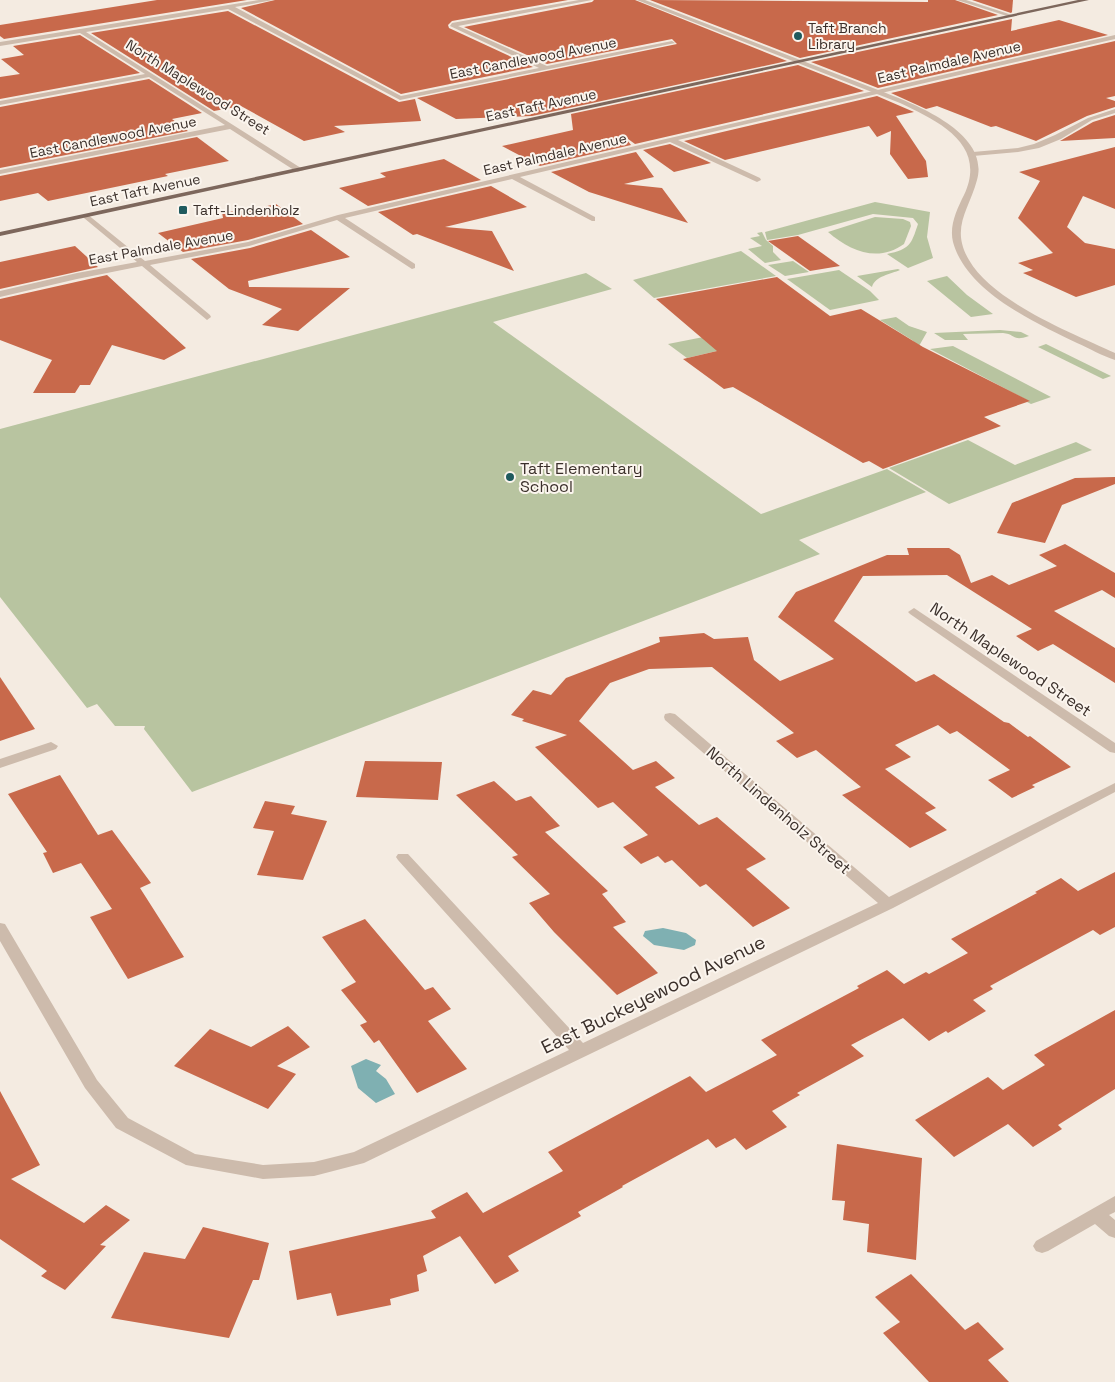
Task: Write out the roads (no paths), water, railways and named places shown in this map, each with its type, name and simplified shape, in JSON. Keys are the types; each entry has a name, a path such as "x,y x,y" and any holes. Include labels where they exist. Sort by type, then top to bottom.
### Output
{"main road":[{"name":"East Taft Avenue","path":"0,234 1086,0"}],"street":[{"path":"0,44 270,0"},
{"path":"546,68 452,26 589,0"},
{"path":"640,0 876,92 923,112 945,124 962,139 973,154 976,167 975,176 957,226 957,240 965,260 988,286 1012,304 1115,357"},
{"path":"960,0 1012,16"},
{"name":"East Candlewood Avenue","path":"230,7 400,98 672,43"},
{"name":"North Maplewood Street","path":"81,31 300,170"},
{"name":"East Palmdale Avenue","path":"0,294 78,276 145,265 249,244 338,217 1115,37"},
{"path":"0,103 151,75"},
{"path":"973,154 1018,150 1036,146 1058,137 1090,119 1115,111"},
{"name":"East Candlewood Avenue","path":"0,172 232,126"},
{"path":"671,140 756,180"},
{"path":"512,176 592,219"},
{"path":"87,216 207,317"},
{"path":"338,217 412,266"},
{"name":"North Maplewood Street","path":"914,612 1115,749"},
{"name":"North Lindenholz Street","path":"670,717 888,904"},
{"path":"0,764 51,746"},
{"name":"East Buckeyewood Avenue","path":"0,928 91,1084 122,1123 192,1160 263,1172 314,1169 358,1158 888,904 1115,787"},
{"path":"403,857 580,1051"},
{"path":"1042,1246 1115,1203"},
{"path":"1097,1215 1115,1231"}],"water":[{"path":"663,928 686,933 696,940 695,945 684,950 654,945 643,936 645,931"},
{"path":"366,1059 381,1065 376,1071 386,1079 395,1094 376,1103 358,1088 351,1066"}],"place":[{"name":"Taft Branch Library","path":"798,36"},
{"name":"Taft-Lindenholz","path":"183,210"},
{"name":"Taft Elementary School","path":"510,477"}]}
